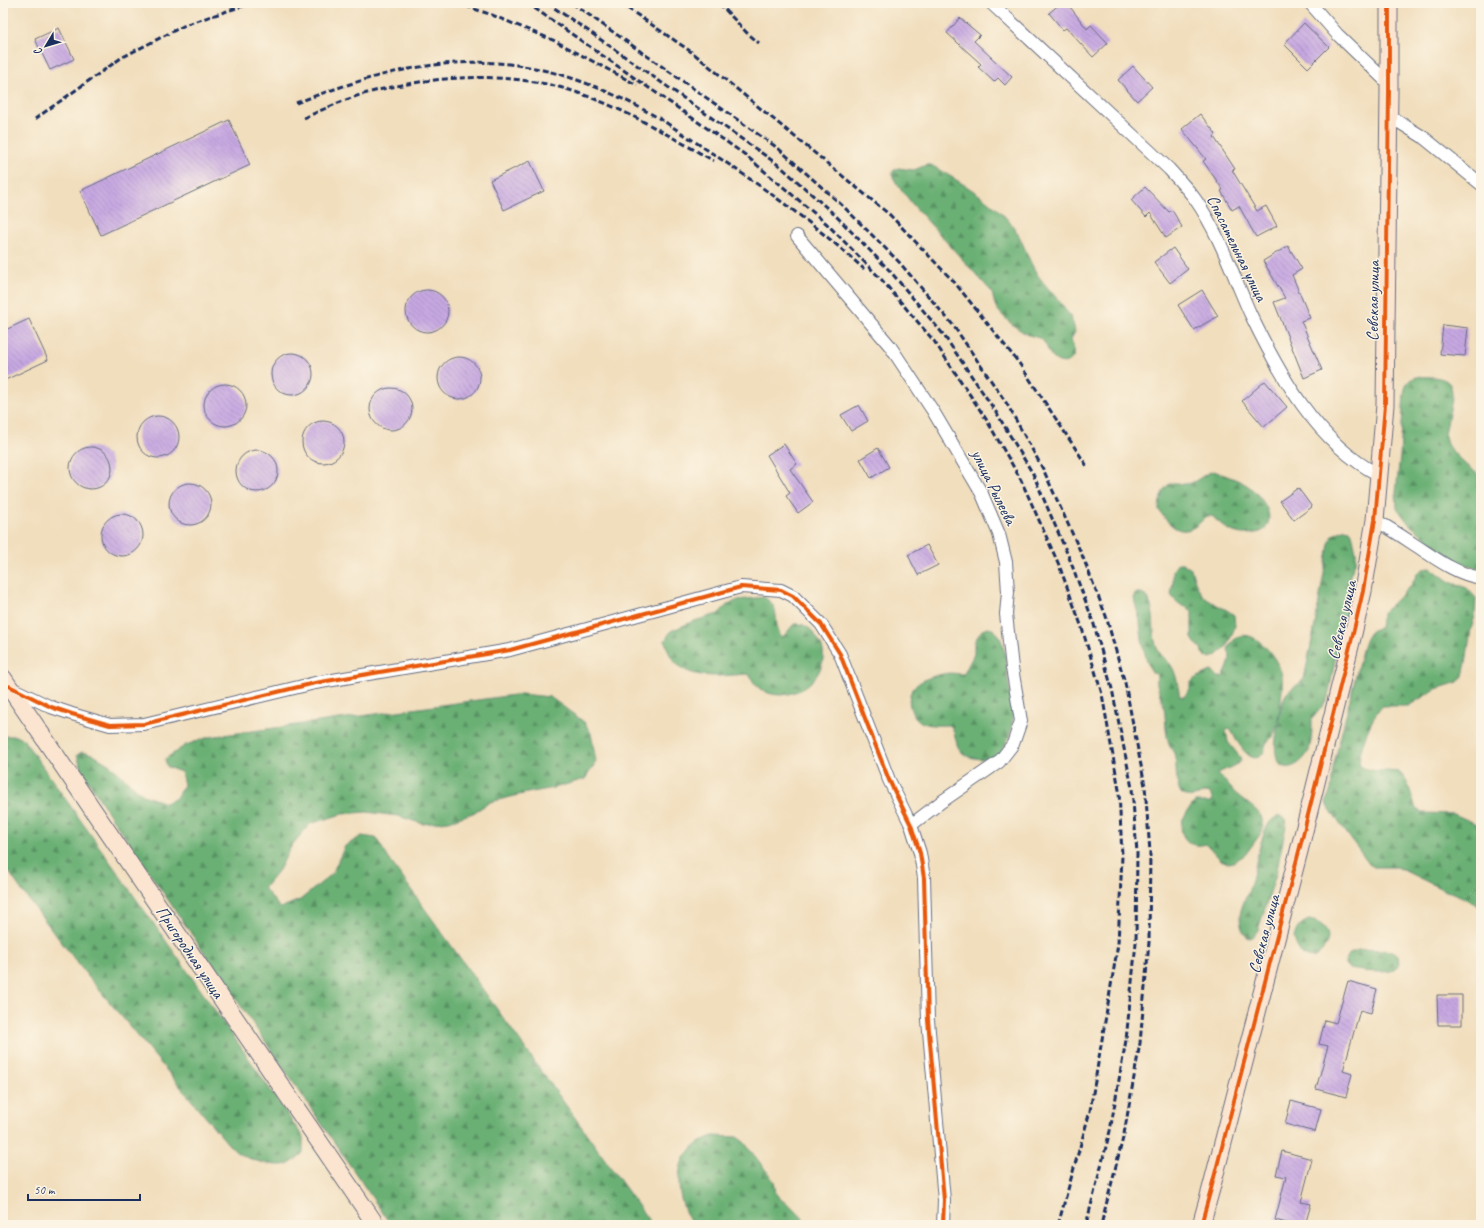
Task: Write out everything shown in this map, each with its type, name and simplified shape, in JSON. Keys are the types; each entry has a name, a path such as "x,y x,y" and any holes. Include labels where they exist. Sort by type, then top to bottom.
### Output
{"street":[{"name":"Спасательная улица","path":"991,3 1152,153 1186,187 1196,200 1217,239 1273,358 1301,403 1315,421 1340,447 1355,460 1379,474"},
{"path":"1310,3 1337,34 1389,84"},
{"name":"Севская улица","path":"1201,1225 1299,851 1360,604 1375,520 1385,405 1389,3"},
{"path":"1389,116 1423,137 1481,184"},
{"name":"улица Рылеева","path":"797,236 890,346 933,411 982,494 999,534 1006,562 1008,592 1006,614 1012,668 1021,721 1013,744 999,762 941,802 911,825"},
{"path":"1375,520 1453,569 1481,578"},
{"path":"6,682 51,707 80,717 110,725 144,724 315,683 510,650 741,587 781,590 793,596 821,624 840,654 889,780 911,825 920,853 924,878 928,1020 944,1200 943,1225"},
{"name":"Пригородная улица","path":"6,682 376,1225"}],"green space":[{"path":"926,165 931,165 988,201 1015,229 1038,276 1063,306 1074,325 1075,332 1071,339 1074,353 1071,360 1065,363 1057,361 1049,353 1046,344 1042,340 1020,330 1002,315 996,307 992,292 914,206 893,177 893,171 898,168 914,170"},
{"path":"1416,377 1439,378 1450,384 1452,390 1451,407 1445,432 1448,447 1470,469 1481,475 1481,571 1453,559 1434,545 1409,524 1397,508 1396,492 1404,393 1407,383"},
{"path":"1214,471 1243,483 1259,496 1267,509 1269,518 1267,527 1264,530 1249,534 1233,532 1212,516 1207,516 1195,527 1189,530 1178,529 1167,521 1159,510 1162,493 1167,486 1175,483 1191,483"},
{"path":"1345,529 1350,530 1352,533 1356,560 1349,578 1349,602 1341,629 1328,697 1312,719 1311,742 1306,755 1292,767 1282,766 1278,761 1275,750 1275,742 1284,697 1304,679 1329,544 1333,535"},
{"path":"1178,563 1182,563 1191,569 1200,591 1206,598 1234,615 1235,627 1226,648 1216,656 1210,658 1206,657 1202,653 1201,648 1192,638 1192,611 1179,603 1171,595 1173,570"},
{"path":"1431,568 1450,582 1467,588 1476,598 1475,616 1471,629 1463,676 1458,682 1436,689 1408,706 1382,706 1374,717 1366,734 1359,760 1360,766 1369,770 1399,772 1406,780 1416,809 1423,813 1454,814 1481,826 1481,907 1397,867 1374,867 1369,864 1327,806 1326,801 1331,790 1333,768 1366,639 1373,630 1380,628 1381,619 1384,612 1412,584 1417,574 1423,569"},
{"path":"1137,593 1142,593 1151,605 1157,648 1160,654 1174,670 1180,697 1184,697 1190,689 1190,684 1194,679 1211,671 1218,677 1223,677 1230,660 1228,650 1229,647 1234,640 1241,636 1249,636 1257,640 1271,653 1280,669 1282,676 1282,688 1277,723 1274,734 1266,744 1262,755 1257,758 1247,754 1230,729 1226,730 1228,742 1240,757 1241,761 1218,773 1235,793 1256,810 1261,816 1264,826 1262,832 1245,855 1233,862 1228,863 1221,860 1206,844 1195,845 1190,843 1186,840 1182,832 1182,821 1186,813 1195,802 1212,802 1212,797 1209,792 1185,796 1178,787 1175,756 1170,746 1166,730 1164,707 1158,686 1157,674 1152,673 1144,648 1134,599 1134,595"},
{"path":"764,597 773,606 777,627 782,638 794,624 800,624 811,630 822,647 823,662 819,672 804,688 794,693 783,695 772,694 758,687 749,674 719,676 699,675 681,668 672,659 665,641 671,631 694,621 718,614 727,605 738,600"},
{"path":"988,628 997,633 1003,644 1012,704 1012,721 1009,737 1001,751 995,757 983,759 974,758 964,754 961,751 958,747 954,732 950,725 929,725 918,720 912,711 909,699 914,688 930,677 945,673 964,674 974,654 974,642 982,630"},
{"path":"521,694 550,697 584,722 591,733 596,762 585,779 554,788 490,802 473,813 449,821 423,824 398,816 366,812 342,814 310,824 292,845 279,870 264,888 280,908 300,900 332,874 345,846 362,836 376,838 389,859 652,1225 391,1225 112,818 84,775 77,755 82,752 92,754 110,765 143,795 165,803 175,799 184,785 181,772 167,767 165,759 186,745 209,737"},
{"path":"6,736 16,736 23,739 303,1137 303,1153 294,1161 283,1165 263,1163 243,1156 230,1146 86,974 22,891 3,863 3,738"},
{"path":"1280,816 1285,819 1286,826 1276,874 1258,930 1253,937 1249,938 1242,928 1240,919 1241,912 1250,887 1259,848 1265,832 1270,822 1274,818"},
{"path":"1309,920 1317,922 1323,926 1327,931 1328,936 1324,948 1313,958 1305,956 1300,952 1294,938 1299,927"},
{"path":"1366,949 1393,951 1398,955 1399,964 1394,970 1379,972 1355,970 1350,969 1345,963 1350,953 1355,951"},
{"path":"713,1136 737,1137 744,1142 774,1181 776,1194 791,1206 809,1225 693,1225 688,1218 682,1202 679,1174 684,1158 690,1150"}],"building":[{"path":"1061,3 1067,3 1087,29 1091,25 1108,43 1093,57 1066,28 1063,30 1049,13"},
{"path":"960,18 980,35 974,41 1012,77 1005,85 998,78 994,82 978,67 981,64 947,33"},
{"path":"1304,23 1329,47 1308,68 1284,44"},
{"path":"59,28 74,59 50,70 35,39"},
{"path":"1133,66 1152,87 1137,101 1118,80"},
{"path":"1200,114 1216,134 1214,137 1235,169 1232,170 1257,211 1266,206 1277,226 1256,237 1239,206 1232,210 1221,191 1223,190 1203,161 1206,159 1182,129"},
{"path":"229,120 250,165 101,235 80,191"},
{"path":"530,161 544,191 504,210 490,180"},
{"path":"1145,187 1169,212 1172,210 1182,227 1166,238 1150,213 1146,217 1131,200"},
{"path":"1288,246 1302,269 1292,275 1310,318 1301,321 1322,370 1304,378 1274,302 1285,298 1263,261"},
{"path":"1173,248 1188,269 1170,283 1154,262"},
{"path":"427,290 442,296 448,311 442,326 427,332 412,326 406,311 412,296"},
{"path":"1202,290 1218,316 1194,330 1178,305"},
{"path":"29,319 48,360 3,381 3,331"},
{"path":"1443,325 1468,328 1465,356 1440,354"},
{"path":"292,353 307,359 313,374 307,389 292,395 277,389 271,374 277,359"},
{"path":"459,357 474,363 480,378 474,393 459,399 444,393 438,378 444,363"},
{"path":"1265,381 1287,407 1264,427 1242,401"},
{"path":"225,384 240,390 246,405 240,420 225,426 210,420 204,405 210,390"},
{"path":"391,388 406,394 412,409 406,424 391,430 376,424 370,409 376,394"},
{"path":"859,405 868,421 851,431 841,415"},
{"path":"158,416 173,422 179,437 173,452 158,458 143,452 137,437 143,422"},
{"path":"323,421 338,427 344,442 338,457 323,463 308,457 302,442 308,427"},
{"path":"784,444 797,464 790,469 813,502 798,513 786,496 790,493 767,455"},
{"path":"91,447 106,453 112,468 106,483 91,489 76,483 70,468 76,453"},
{"path":"878,448 889,467 871,478 860,459"},
{"path":"257,450 272,456 278,471 272,486 257,492 242,486 236,471 242,456"},
{"path":"190,483 205,489 211,504 205,519 190,525 175,519 169,504 175,489"},
{"path":"1298,488 1312,507 1294,520 1280,501"},
{"path":"122,514 137,520 143,535 137,550 122,556 107,550 101,535 107,520"},
{"path":"927,545 938,565 918,575 908,555"},
{"path":"1348,981 1377,989 1371,1013 1360,1010 1343,1071 1352,1074 1346,1097 1316,1089 1328,1046 1319,1044 1325,1020 1336,1023"},
{"path":"1437,995 1462,995 1462,1025 1438,1025"},
{"path":"1291,1101 1321,1109 1315,1132 1285,1124"},
{"path":"1282,1151 1312,1159 1301,1202 1311,1204 1305,1225 1294,1225 1275,1220 1286,1177 1276,1175"}],"railway":[{"path":"35,119 121,58 187,24 252,3"},
{"path":"457,3 492,15 555,41 637,85"},
{"path":"527,3 744,154 827,224 881,279 934,341 986,419 1021,480 1059,565 1081,625 1102,694 1119,790 1122,856 1118,944 1090,1111 1058,1225"},
{"path":"547,3 780,166 836,216 890,271 943,334 996,412 1033,474 1070,560 1093,621 1112,689 1132,788 1137,853 1136,943 1126,1040 1110,1131 1086,1225"},
{"path":"572,3 779,149 844,207 899,262 953,325 1007,404 1043,469 1082,555 1106,616 1125,683 1145,786 1150,852 1149,942 1140,1043 1124,1134 1101,1225"},
{"path":"620,3 693,53 890,215 955,283 1019,363 1087,466"},
{"path":"719,3 746,32 759,43"},
{"path":"296,103 374,77 427,66 481,62 509,64 549,71 608,92 662,120 766,190 816,228 864,269"},
{"path":"304,118 360,95 432,80 482,78 531,81 576,92 617,108 714,161"}],"cycle path":[{"path":"1201,1225 1299,851 1352,638 1363,591 1375,520 1385,405 1389,3"},
{"path":"9,686 51,707 110,725 144,724 315,683 510,650 741,587 781,590 793,596 821,624 840,654 889,780 911,825 920,853 924,878 928,1020 944,1200 943,1225"}]}
